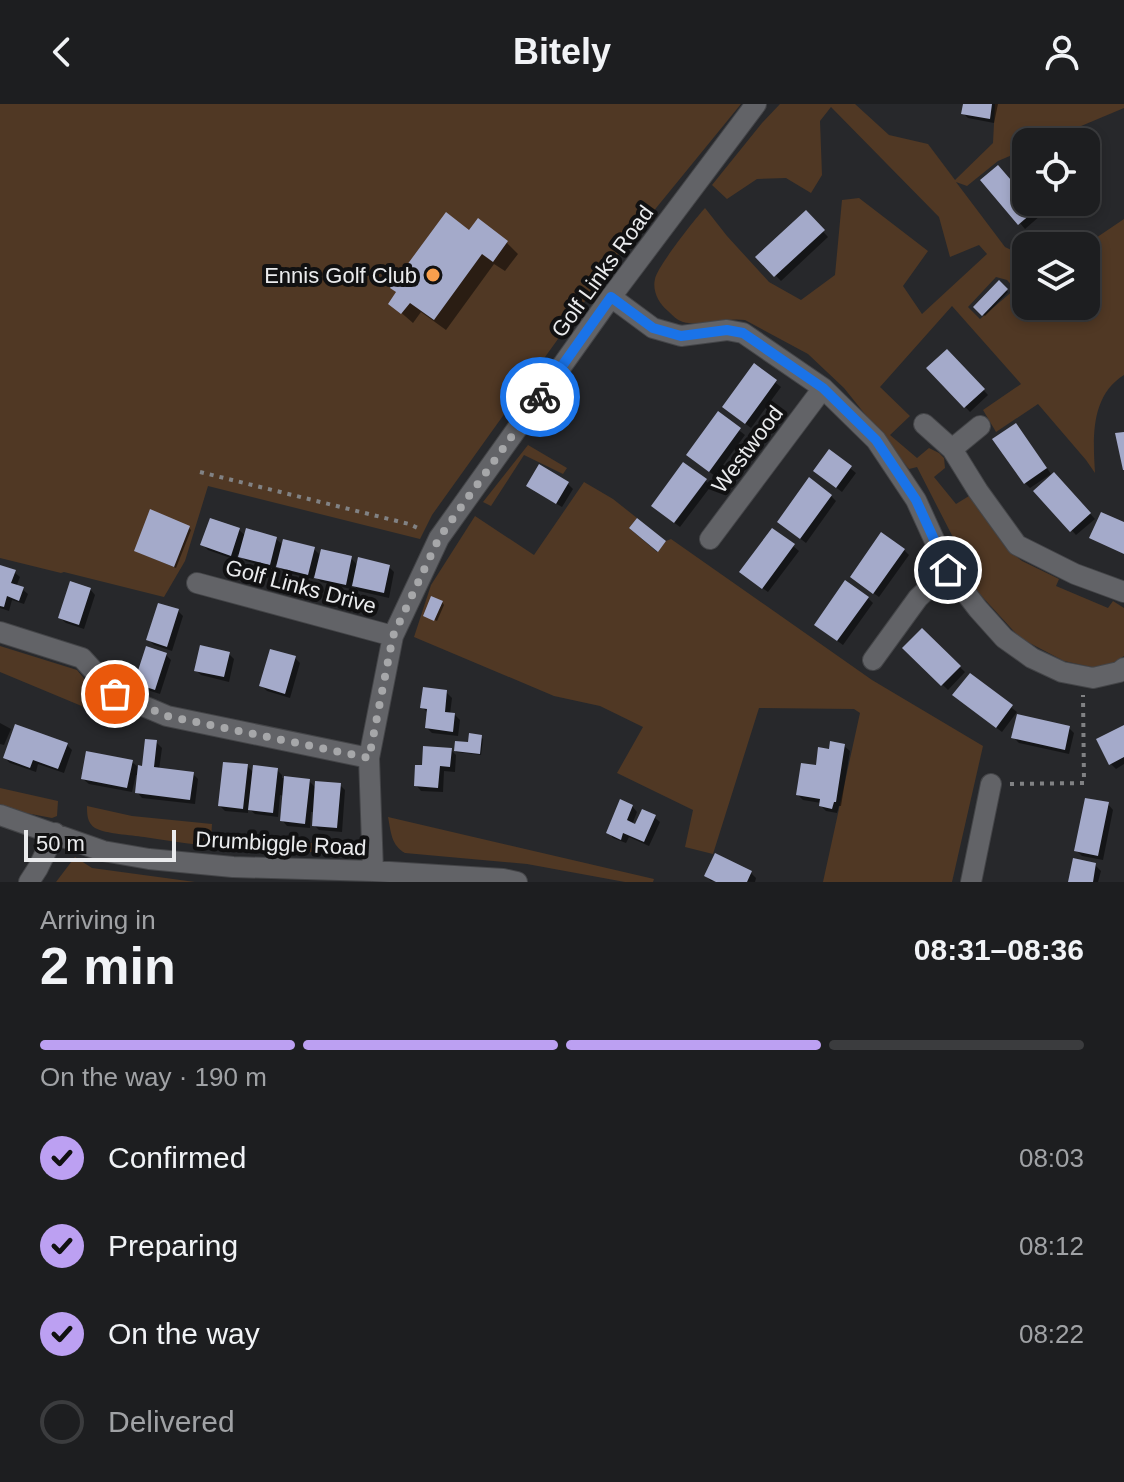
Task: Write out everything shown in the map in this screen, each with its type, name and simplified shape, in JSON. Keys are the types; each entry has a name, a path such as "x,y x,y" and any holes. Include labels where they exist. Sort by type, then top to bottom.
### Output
{"street":[{"name":"Golf Links Road","path":"373,871 369,758 393,636 439,538 611,297 756,104"},
{"path":"611,297 653,328 681,336 727,330 743,333 823,388 876,440 916,500 948,570 1004,638 1032,658 1062,672 1093,678 1124,668"},
{"name":"Westwood","path":"710,539 823,388"},
{"path":"924,424 952,449 1017,545 1075,574 1124,592"},
{"path":"952,449 980,426"},
{"path":"873,660 918,598 948,570"},
{"name":"Golf Links Drive","path":"197,583 393,636"},
{"path":"0,632 82,658 115,694 167,716 369,758"},
{"path":"971,882 991,784"},
{"name":"Drumbiggle Road","path":"0,815 103,851 149,859 233,867 373,871 517,882"},
{"path":"29,882 55,833"}],"path":[{"path":"200,472 409,524 439,538"},
{"path":"991,784 1084,783 1083,676"}],"shaded area":[{"name":"Ennis Golf Club","path":"0,104 741,104 621,251 432,515 420,539 208,486 185,561 164,597 0,558"},
{"path":"780,104 855,104 889,135 928,144 955,180 993,143 995,104 1124,104 1124,108 1076,128 1012,128 1012,155 998,161 967,186 956,182 1005,247 1012,250 1012,286 1007,280 996,277 968,307 980,319 1012,292 1012,320 1100,320 1100,235 1124,219 1124,375 1113,384 1099,406 1094,433 1095,473 1038,404 996,432 983,410 1021,384 952,306 880,387 910,416 890,435 917,458 929,448 944,458 945,468 934,477 956,504 969,496 1006,548 1022,561 1059,579 1056,586 1108,608 1113,601 1124,608 1124,656 1110,666 1096,668 1064,661 1020,638 977,591 954,554 960,551 917,467 909,469 844,388 808,354 745,320 683,322 659,301 654,288 657,273 705,208 769,282 801,300 835,275 842,200 859,198 928,251 903,286 922,314 987,254 979,245 950,257 939,217 831,107 820,121 822,175 811,193 786,178 757,179 727,199 712,185"},
{"path":"528,445 567,468 563,474 524,455 491,506 483,502"},
{"path":"584,482 637,518 629,528 657,552 671,539 872,680 983,746 952,882 823,882 860,713 854,709 759,708 713,854 685,847 693,810 617,773 643,727 600,706 554,696 414,637 431,585 475,516 534,555"},
{"path":"0,646 77,670 107,706 96,712 0,672"},
{"path":"0,788 58,801 57,816 52,818 0,808"},
{"path":"87,806 132,816 212,824 211,840 344,844 330,851 259,851 119,834 92,826"},
{"path":"388,817 654,879 653,882 625,882 527,864 405,853 394,842"},
{"path":"75,857 92,868 195,882 56,882"}],"building":[{"path":"963,104 992,104 990,119 961,114"},
{"path":"998,165 1012,181 1012,216 1029,216 1018,225 980,180"},
{"path":"806,210 825,230 774,277 755,257"},
{"name":"Ennis Golf Club","path":"446,212 469,230 478,218 508,241 493,262 482,254 434,320 410,303 401,314 388,304 396,292 390,288"},
{"path":"999,280 1008,289 982,316 973,307"},
{"path":"947,349 985,389 964,408 926,368"},
{"path":"754,363 777,380 745,424 722,407"},
{"path":"718,411 741,428 709,472 686,455"},
{"path":"1016,423 1047,468 1024,484 992,439"},
{"path":"1124,432 1124,470 1123,470 1115,433"},
{"path":"829,449 852,466 836,488 813,471"},
{"path":"683,462 707,479 674,523 651,506"},
{"path":"539,464 569,482 556,504 526,486"},
{"path":"1054,472 1091,513 1070,532 1033,491"},
{"path":"809,477 832,495 800,539 777,522"},
{"path":"150,509 190,526 174,567 134,551"},
{"path":"1101,512 1124,522 1124,554 1089,538"},
{"path":"210,518 240,528 231,556 200,545"},
{"path":"637,518 666,541 658,552 629,528"},
{"path":"246,528 277,537 270,565 238,557"},
{"path":"772,528 795,544 762,589 739,572"},
{"path":"881,532 905,549 873,594 850,577"},
{"path":"283,539 315,547 308,575 276,567"},
{"path":"321,549 352,556 346,585 314,578"},
{"path":"358,557 390,565 384,593 352,586"},
{"path":"0,565 16,570 11,583 24,587 19,601 7,596 4,607 0,606"},
{"path":"845,580 869,597 837,641 814,625"},
{"path":"70,581 91,588 79,625 58,618"},
{"path":"431,596 443,601 434,621 423,616"},
{"path":"158,603 179,609 167,647 146,640"},
{"path":"922,628 961,666 941,686 902,648"},
{"path":"200,645 230,652 224,677 194,671"},
{"path":"146,646 167,653 155,690 134,683"},
{"path":"270,649 296,656 285,694 259,686"},
{"path":"970,673 1013,705 996,728 952,695"},
{"path":"423,687 447,690 445,712 455,713 453,732 425,728 427,709 420,708"},
{"path":"1017,714 1070,726 1065,750 1011,738"},
{"path":"15,724 68,743 58,769 33,760 30,768 3,758"},
{"path":"1124,725 1124,757 1109,765 1096,739"},
{"path":"469,733 482,735 480,754 454,751 455,741 468,742"},
{"path":"145,739 157,740 154,767 194,772 190,800 135,793"},
{"path":"830,741 845,744 836,802 832,809 819,806 820,799 796,795 801,763 816,765 818,747 829,749"},
{"path":"423,746 452,748 450,767 440,766 438,788 414,786 415,765 422,765"},
{"path":"86,751 133,760 127,788 81,779"},
{"path":"223,762 248,764 243,809 218,806"},
{"path":"253,765 278,768 273,813 248,810"},
{"path":"284,776 310,779 305,824 280,821"},
{"path":"315,781 341,783 337,828 312,826"},
{"path":"1085,798 1109,802 1098,856 1074,851"},
{"path":"620,799 633,805 627,820 635,824 642,809 656,815 644,842 623,833 621,840 606,833"},
{"path":"715,853 752,871 747,882 716,882 704,876"},
{"path":"1073,858 1096,863 1093,882 1068,882"}],"way so far":[{"path":"115,694 167,716 369,758 393,636 439,538 540,397"}],"place":[{"name":"Ennis Golf Club","path":"433,275"}],"route":[{"path":"540,397 611,297 653,328 681,336 727,330 743,333 823,388 876,440 916,500 948,570"}]}
